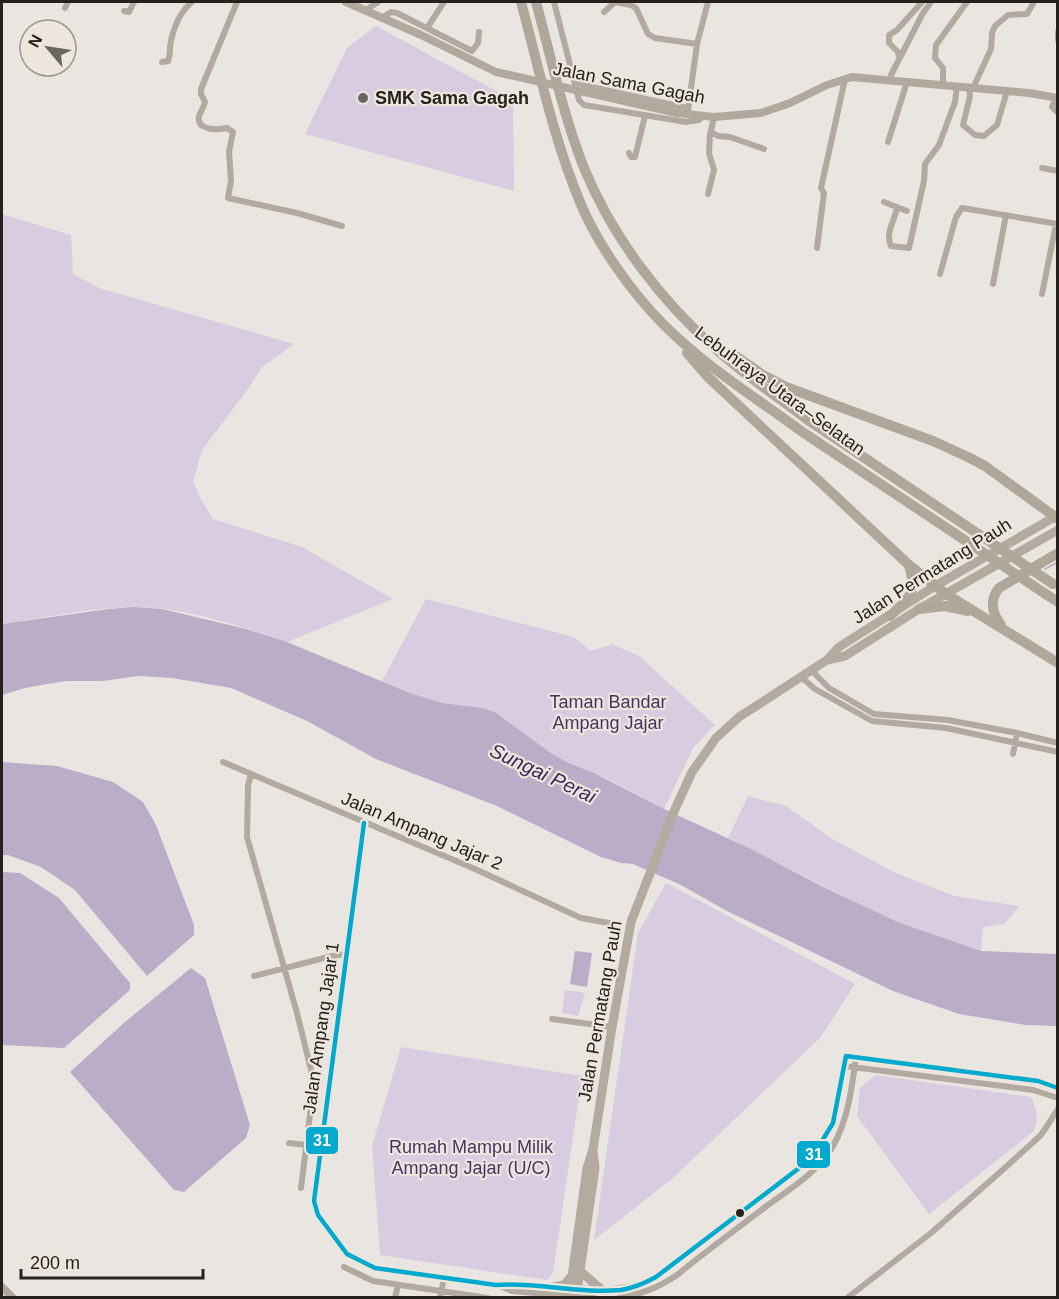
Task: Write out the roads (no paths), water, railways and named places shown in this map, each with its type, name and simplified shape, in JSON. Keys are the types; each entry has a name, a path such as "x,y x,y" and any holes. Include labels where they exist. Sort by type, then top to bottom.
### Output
{"highway":[{"name":"Lebuhraya Utara–Selatan","path":"521,2 568,171 580,204 628,284 666,327 707,363 801,431 1058,602"},
{"name":"Lebuhraya Utara–Selatan","path":"536,2 581,160 592,185 632,255 656,288 682,317 718,351 808,420 1055,586"},
{"path":"682,317 771,379 786,387 933,441 962,454 985,466 1056,517"},
{"path":"666,327 708,377 909,565 946,594 1058,663"},
{"path":"1003,628 996,619 993,607 994,597 999,588 1058,553"},
{"path":"890,616 908,599 912,589 914,581 909,565"},
{"path":"919,609 945,606 977,613"}],"main road":[{"name":"Jalan Permatang Pauh","path":"567,1293 576,1273 587,1168 593,1149 631,922 675,808 692,772 716,738 739,717 935,586 1056,517"},
{"name":"Jalan Permatang Pauh","path":"827,660 846,656 919,609 1058,530"},
{"path":"567,1293 564,1285 576,1273 602,1290"}],"street":[{"path":"124,12 129,12 134,2"},
{"path":"162,62 168,61 171,51 170,44 177,22 192,2"},
{"path":"237,2 201,88 205,102 199,119 200,123 209,129 227,128 233,132 229,152 231,181 228,198 297,213 342,226"},
{"name":"Jalan Sama Gagah","path":"346,2 383,17 496,72 677,113 688,111 714,117 761,113 790,103 827,85 858,77 1057,98"},
{"path":"366,10 378,2"},
{"path":"427,28 444,2"},
{"path":"554,2 579,100 584,105 686,122 699,120 703,116"},
{"path":"604,12 615,2 631,5 636,8 648,34 655,38 697,44"},
{"path":"574,77 583,85 688,111 697,44 708,2"},
{"path":"900,57 889,43 889,35 897,30 922,2"},
{"path":"890,80 923,13 932,2"},
{"path":"943,85 943,68 935,58 936,45 967,2"},
{"path":"1007,91 997,125 984,136 975,135 963,125 971,88 991,49 995,26 1008,15 1028,14 1034,2"},
{"path":"383,17 391,12 397,13 472,51 478,43 479,32"},
{"path":"1058,32 1058,40"},
{"path":"817,248 824,193 821,188 845,79"},
{"path":"888,142 907,82"},
{"path":"897,208 888,242 891,246 909,248 924,181 925,164 939,145 955,102 957,86"},
{"path":"1057,98 1052,107 1058,113"},
{"path":"629,153 630,157 635,157 645,116"},
{"path":"708,194 714,170 709,153 714,117"},
{"path":"711,132 764,149"},
{"path":"1042,168 1058,171"},
{"path":"884,202 907,211"},
{"path":"940,274 956,217 962,208 1057,224 1042,294"},
{"path":"993,284 1006,215"},
{"path":"810,670 829,688 874,714 948,720 1058,743"},
{"path":"801,677 824,695 872,721 946,728 1058,752"},
{"path":"946,728 948,720"},
{"path":"1013,754 1017,733"},
{"name":"Jalan Ampang Jajar 2","path":"223,762 475,869 580,918 609,922"},
{"path":"251,774 248,786 247,837 314,1082 301,1188"},
{"name":"Jalan Ampang Jajar 1","path":"364,823 314,1193 315,1208 347,1254 375,1268 496,1285 513,1284 567,1293"},
{"path":"254,976 346,954"},
{"path":"552,1019 612,1027"},
{"path":"567,1293 630,1288 656,1278 811,1159 833,1122 846,1056 1038,1081 1058,1088"},
{"path":"619,1298 659,1287 677,1275 817,1166 832,1148 839,1132 851,1091 856,1057"},
{"path":"844,1066 1033,1090 1058,1098"},
{"path":"852,1296 931,1233 1008,1166 1041,1135 1058,1108"},
{"path":"289,1143 306,1145"},
{"path":"344,1267 373,1281 441,1294 488,1298"},
{"path":"441,1294 444,1278"},
{"path":"395,1298 398,1285"},
{"path":"2,1287 13,1298"},
{"path":"567,1293 594,1298"}],"water":[{"name":"Sungai Perai","path":"134,607 162,609 246,629 287,642 410,693 442,703 483,708 495,712 552,754 571,764 594,773 900,923 981,951 1057,954 1057,1026 1026,1025 959,1014 893,991 725,910 681,885 633,864 601,857 497,806 376,759 307,721 231,688 172,678 138,676 103,681 67,681 25,688 2,695 2,624"},
{"path":"2,762 57,766 113,782 143,802 156,825 194,925 194,935 147,976 75,890 41,867 2,855"},
{"path":"2,872 20,873 59,898 130,983 130,990 64,1048 2,1045"},
{"path":"575,951 592,953 587,987 570,984"},
{"path":"191,968 205,978 250,1125 246,1138 184,1192 174,1190 70,1072 125,1022"}],"waterway":[{"path":"1045,569 1058,562"}],"place":[{"name":"SMK Sama Gagah","path":"363,98"}],"park label":[{"name":"Taman Bandar Ampang Jajar","path":"608,712"},
{"name":"Rumah Mampu Milik Ampang Jajar (U/C)","path":"471,1157"}]}
